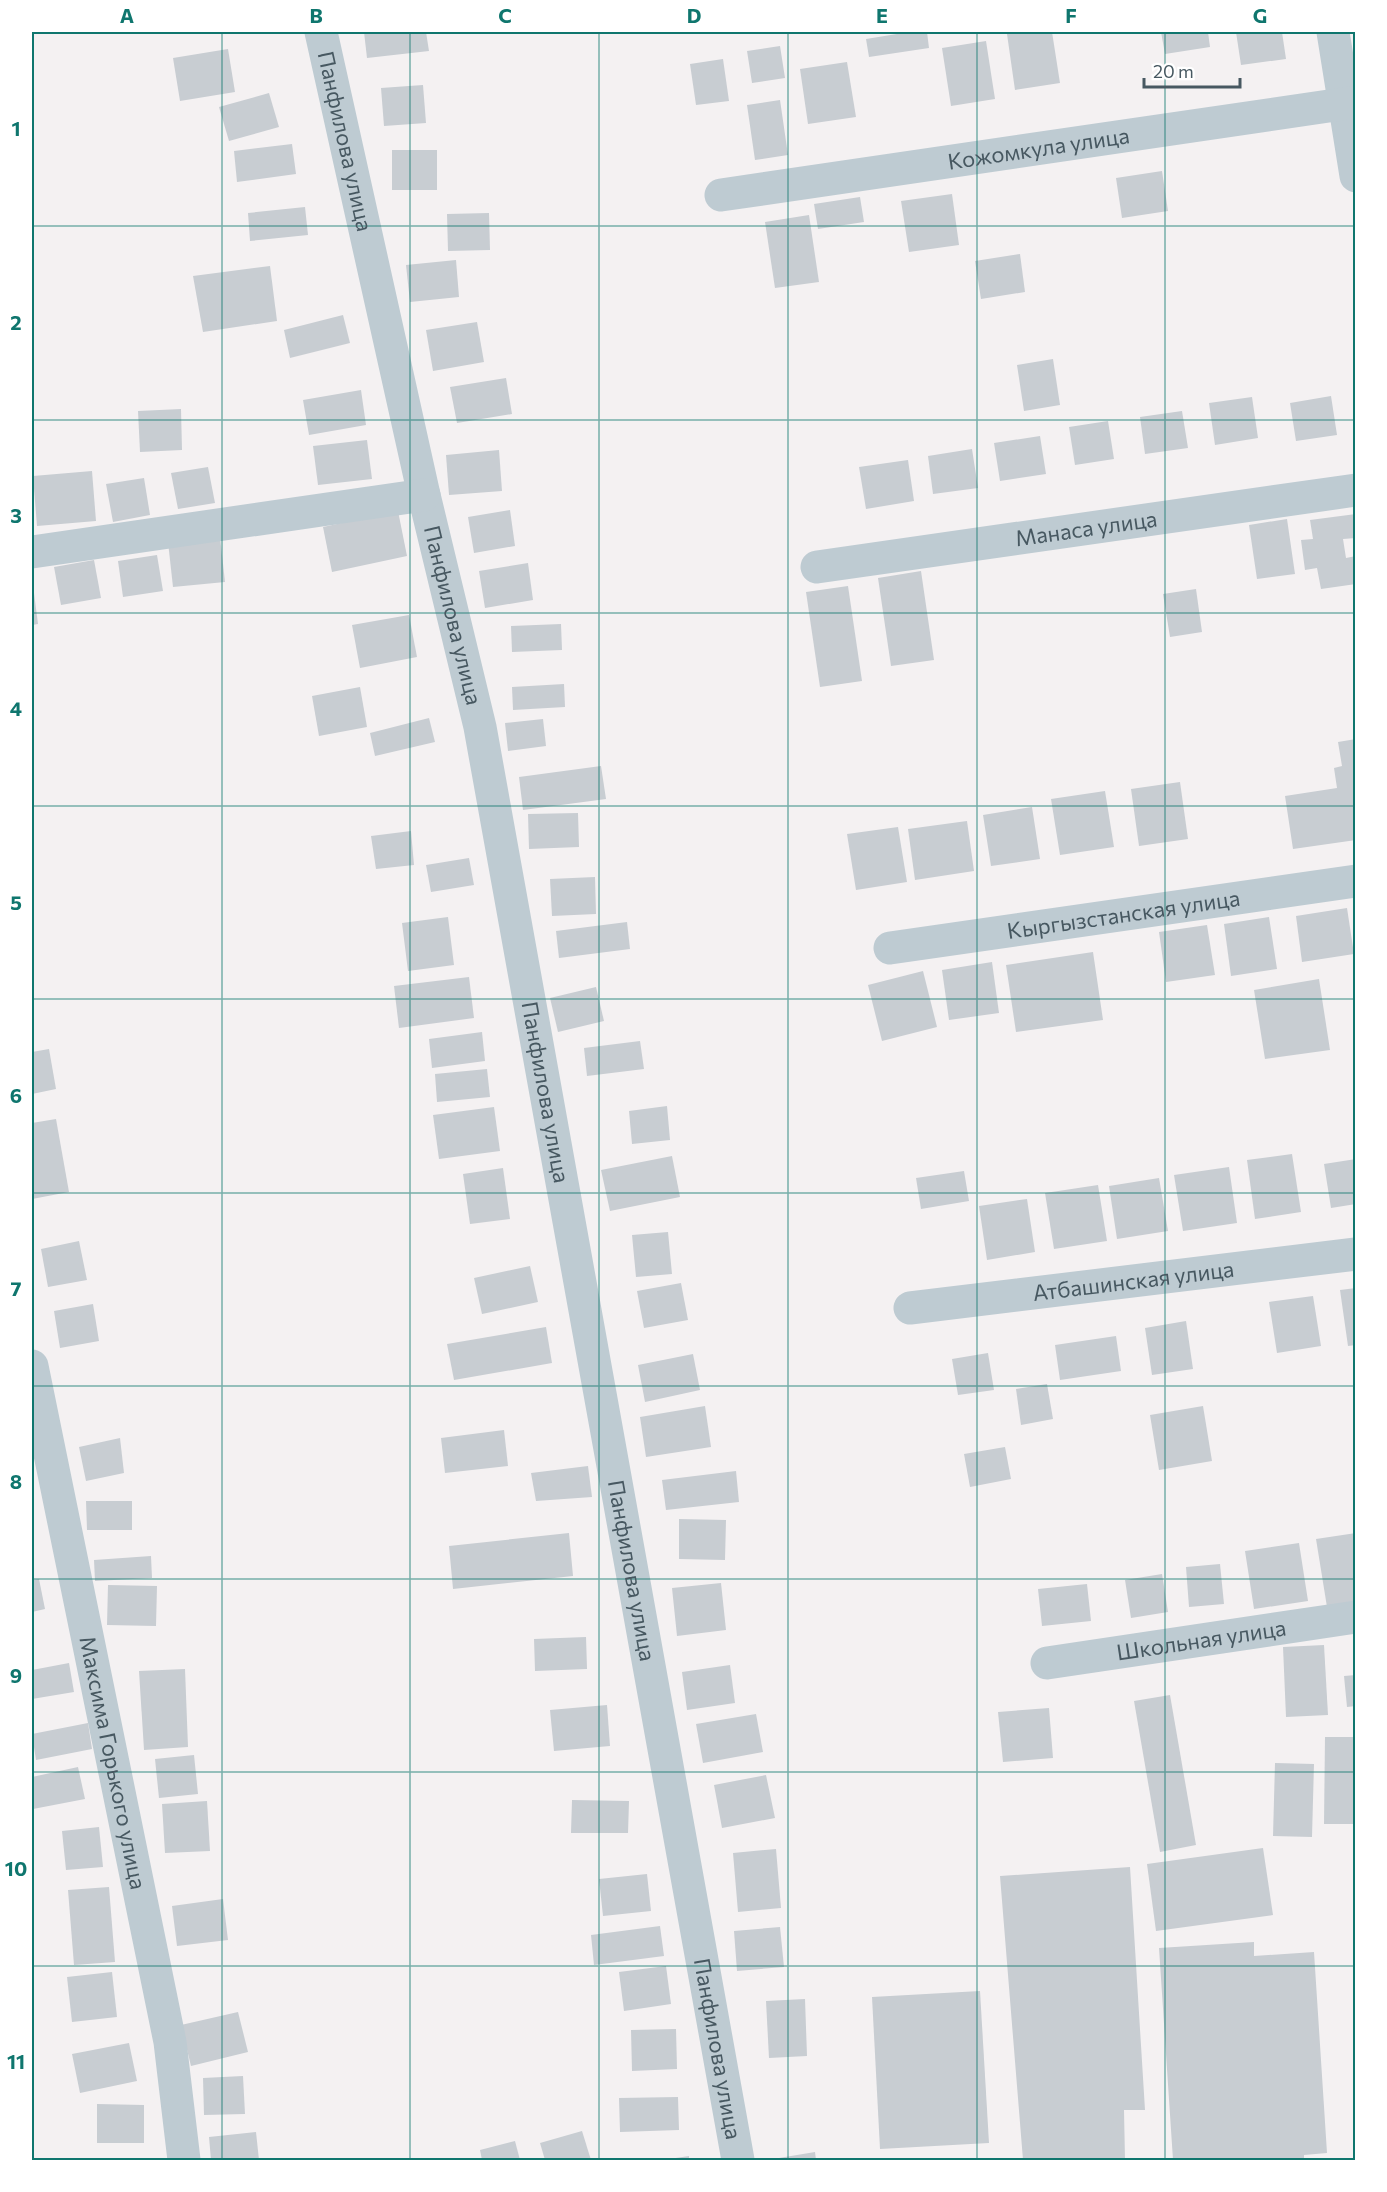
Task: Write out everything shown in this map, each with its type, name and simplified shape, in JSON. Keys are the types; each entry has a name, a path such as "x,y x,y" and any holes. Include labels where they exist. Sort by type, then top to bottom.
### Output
{"street":[{"name":"Панфилова улица","path":"321,32 424,495 480,727 738,2160"},
{"path":"1333,32 1350,103 1356,176"},
{"name":"Кожомкула улица","path":"721,195 1350,103"},
{"name":"Манаса улица","path":"817,567 1356,490"},
{"path":"32,552 424,495"},
{"name":"Кыргызстанская улица","path":"890,948 1356,881"},
{"name":"Атбашинская улица","path":"910,1308 1356,1254"},
{"name":"Максима Горького улица","path":"32,1366 170,2042 184,2160"},
{"name":"Школьная улица","path":"1047,1663 1356,1617"}],"building":[{"path":"364,32 426,32 429,51 367,58"},
{"path":"903,32 927,32 929,48 869,57 866,39"},
{"path":"1052,32 1060,83 1015,90 1007,34"},
{"path":"1161,32 1208,32 1210,47 1165,54"},
{"path":"1236,32 1282,32 1286,59 1241,65"},
{"path":"986,41 995,99 951,106 942,48"},
{"path":"780,46 785,78 752,83 747,51"},
{"path":"228,49 235,92 180,101 173,58"},
{"path":"723,59 729,101 696,105 690,64"},
{"path":"847,62 856,117 808,124 800,69"},
{"path":"423,85 426,123 384,126 381,88"},
{"path":"269,93 279,127 229,141 219,107"},
{"path":"780,100 788,155 755,160 747,105"},
{"path":"292,144 296,174 237,182 234,151"},
{"path":"392,150 437,150 437,190 392,190"},
{"path":"1162,171 1168,211 1122,218 1116,178"},
{"path":"952,194 959,245 909,252 901,201"},
{"path":"860,197 864,222 818,229 814,204"},
{"path":"305,207 308,235 250,241 248,213"},
{"path":"489,213 490,250 448,251 447,214"},
{"path":"809,215 819,282 775,288 765,222"},
{"path":"1020,254 1025,292 981,299 975,261"},
{"path":"456,260 459,297 410,302 406,265"},
{"path":"270,266 277,321 203,332 193,276"},
{"path":"343,315 350,343 290,358 284,330"},
{"path":"477,322 484,362 433,371 426,330"},
{"path":"1053,359 1060,405 1024,411 1017,365"},
{"path":"506,378 512,414 457,423 450,387"},
{"path":"361,390 366,425 309,435 303,400"},
{"path":"1331,396 1337,435 1296,441 1290,403"},
{"path":"1252,397 1258,438 1215,445 1209,403"},
{"path":"181,409 182,450 140,452 138,411"},
{"path":"1182,411 1188,448 1145,454 1140,417"},
{"path":"1108,421 1114,459 1075,465 1069,427"},
{"path":"1040,436 1046,474 1000,481 994,443"},
{"path":"367,440 372,479 318,485 313,446"},
{"path":"972,449 978,488 933,494 928,456"},
{"path":"499,450 502,491 449,495 446,455"},
{"path":"908,460 914,501 866,509 859,467"},
{"path":"208,467 215,503 178,509 171,473"},
{"path":"92,471 96,521 37,526 33,476"},
{"path":"144,478 150,515 113,522 106,484"},
{"path":"510,510 515,546 474,553 468,517"},
{"path":"398,511 407,556 332,572 323,527"},
{"path":"1356,514 1356,538 1343,539 1346,558 1356,556 1356,584 1321,589 1317,568 1305,570 1301,540 1313,539 1310,520"},
{"path":"1287,519 1295,574 1257,579 1249,525"},
{"path":"220,537 225,582 173,587 168,542"},
{"path":"157,555 163,591 123,597 118,561"},
{"path":"94,560 101,598 61,605 54,567"},
{"path":"528,563 533,600 485,608 479,571"},
{"path":"921,571 934,660 891,666 878,578"},
{"path":"848,586 862,681 820,687 806,592"},
{"path":"1196,589 1202,632 1170,637 1163,594"},
{"path":"34,593 38,624 32,625 32,594"},
{"path":"409,615 417,657 360,668 352,625"},
{"path":"561,624 562,650 512,652 511,626"},
{"path":"564,684 565,707 513,710 512,687"},
{"path":"360,687 367,727 319,736 312,696"},
{"path":"429,718 435,742 375,756 370,733"},
{"path":"543,719 546,746 508,751 505,723"},
{"path":"1356,739 1356,840 1293,849 1285,796 1337,788 1334,768 1342,766 1338,742"},
{"path":"601,766 606,799 523,810 519,777"},
{"path":"1180,782 1188,839 1139,846 1131,789"},
{"path":"1105,791 1114,847 1060,855 1051,799"},
{"path":"1032,807 1040,859 991,866 983,815"},
{"path":"578,813 579,847 529,849 528,814"},
{"path":"967,821 974,871 915,880 908,829"},
{"path":"898,827 907,882 856,890 847,834"},
{"path":"411,831 414,865 376,869 371,836"},
{"path":"469,858 474,885 431,892 426,865"},
{"path":"595,877 596,914 552,916 550,879"},
{"path":"1347,908 1354,954 1302,962 1296,916"},
{"path":"448,917 454,965 408,971 402,923"},
{"path":"1269,917 1277,969 1231,976 1224,924"},
{"path":"627,922 630,949 559,958 556,931"},
{"path":"1207,925 1215,975 1166,982 1159,932"},
{"path":"1093,952 1103,1020 1016,1032 1006,965"},
{"path":"992,962 999,1013 949,1020 942,970"},
{"path":"923,971 937,1027 882,1041 868,985"},
{"path":"469,977 474,1018 399,1028 394,986"},
{"path":"1319,979 1330,1050 1265,1059 1254,990"},
{"path":"596,987 604,1021 558,1032 550,998"},
{"path":"482,1032 485,1061 432,1068 429,1039"},
{"path":"640,1041 644,1069 587,1076 584,1048"},
{"path":"49,1049 56,1089 32,1094 32,1052"},
{"path":"487,1069 490,1097 437,1102 435,1074"},
{"path":"667,1106 670,1140 632,1144 629,1111"},
{"path":"494,1107 500,1151 439,1159 433,1115"},
{"path":"56,1119 69,1192 32,1199 32,1123"},
{"path":"1292,1154 1301,1212 1255,1219 1247,1160"},
{"path":"672,1156 680,1197 610,1211 601,1170"},
{"path":"1356,1159 1356,1204 1331,1208 1324,1164"},
{"path":"1229,1167 1237,1223 1183,1231 1174,1175"},
{"path":"503,1168 510,1219 470,1224 463,1174"},
{"path":"964,1171 969,1201 921,1209 916,1178"},
{"path":"1159,1178 1168,1231 1117,1239 1109,1186"},
{"path":"1098,1185 1107,1241 1054,1249 1045,1193"},
{"path":"1027,1199 1035,1252 987,1260 979,1206"},
{"path":"668,1232 672,1274 636,1277 632,1235"},
{"path":"79,1241 87,1280 48,1287 41,1249"},
{"path":"530,1266 538,1302 482,1314 474,1278"},
{"path":"681,1283 688,1320 644,1328 637,1291"},
{"path":"1356,1288 1356,1345 1348,1346 1340,1290"},
{"path":"1313,1296 1321,1346 1277,1353 1269,1302"},
{"path":"93,1304 99,1341 60,1348 54,1311"},
{"path":"1186,1321 1193,1369 1152,1375 1145,1328"},
{"path":"546,1327 552,1363 454,1380 447,1344"},
{"path":"1116,1336 1121,1371 1060,1380 1055,1345"},
{"path":"988,1353 994,1390 958,1395 952,1359"},
{"path":"693,1354 700,1390 645,1402 638,1365"},
{"path":"1047,1384 1053,1419 1021,1425 1016,1389"},
{"path":"705,1406 711,1447 646,1457 640,1417"},
{"path":"1203,1406 1212,1461 1159,1470 1150,1415"},
{"path":"504,1430 508,1466 445,1473 441,1438"},
{"path":"120,1438 124,1473 86,1481 79,1447"},
{"path":"1005,1447 1011,1479 970,1487 964,1454"},
{"path":"588,1466 592,1497 536,1501 531,1473"},
{"path":"736,1471 739,1502 666,1510 662,1480"},
{"path":"86,1501 132,1501 132,1530 87,1530"},
{"path":"679,1519 726,1520 725,1560 679,1559"},
{"path":"569,1533 573,1576 453,1589 449,1546"},
{"path":"1356,1533 1356,1602 1327,1607 1316,1539"},
{"path":"1299,1543 1308,1601 1254,1609 1245,1551"},
{"path":"151,1556 152,1578 95,1581 94,1560"},
{"path":"1220,1564 1224,1604 1189,1607 1186,1567"},
{"path":"1162,1574 1168,1612 1131,1618 1125,1580"},
{"path":"39,1579 45,1609 32,1612 32,1580"},
{"path":"721,1583 726,1630 677,1636 672,1588"},
{"path":"1087,1584 1091,1621 1042,1626 1038,1589"},
{"path":"108,1585 157,1586 156,1626 107,1625"},
{"path":"586,1637 587,1669 535,1671 534,1639"},
{"path":"1324,1645 1328,1715 1286,1717 1283,1647"},
{"path":"69,1663 74,1692 32,1699 32,1670"},
{"path":"730,1665 735,1703 687,1710 682,1672"},
{"path":"185,1669 188,1747 144,1750 139,1671"},
{"path":"1356,1675 1356,1706 1347,1707 1344,1676"},
{"path":"1170,1695 1196,1845 1160,1852 1134,1701"},
{"path":"607,1705 610,1746 554,1751 550,1710"},
{"path":"1049,1708 1053,1758 1003,1762 998,1712"},
{"path":"756,1714 763,1752 703,1763 696,1724"},
{"path":"88,1723 92,1749 36,1760 32,1734"},
{"path":"1325,1737 1356,1737 1355,1824 1324,1824"},
{"path":"194,1755 198,1794 159,1798 155,1759"},
{"path":"1275,1763 1314,1764 1312,1837 1273,1836"},
{"path":"78,1767 85,1799 33,1809 32,1777"},
{"path":"766,1775 775,1818 722,1828 714,1785"},
{"path":"572,1800 629,1801 628,1833 571,1833"},
{"path":"207,1801 210,1851 165,1853 162,1804"},
{"path":"99,1827 103,1867 66,1870 62,1831"},
{"path":"1263,1848 1273,1915 1156,1931 1147,1864"},
{"path":"776,1849 781,1908 738,1912 733,1853"},
{"path":"1130,1867 1145,2110 1124,2110 1125,2160 1023,2160 1000,1876"},
{"path":"647,1874 651,1911 603,1916 599,1879"},
{"path":"109,1887 115,1962 74,1965 68,1890"},
{"path":"223,1899 228,1940 177,1946 172,1906"},
{"path":"660,1926 664,1956 594,1965 591,1935"},
{"path":"780,1927 784,1967 737,1971 734,1931"},
{"path":"1254,1942 1254,1956 1314,1952 1327,2153 1304,2155 1304,2160 1173,2160 1159,1948"},
{"path":"666,1966 671,2004 624,2011 619,1972"},
{"path":"112,1972 117,2017 72,2022 67,1977"},
{"path":"980,1991 989,2143 880,2149 872,1997"},
{"path":"805,1999 807,2056 769,2058 766,2001"},
{"path":"238,2012 248,2052 191,2066 181,2025"},
{"path":"676,2029 677,2069 632,2071 631,2030"},
{"path":"129,2043 137,2081 80,2093 72,2054"},
{"path":"243,2076 245,2114 204,2115 203,2078"},
{"path":"678,2097 679,2130 620,2132 619,2098"},
{"path":"97,2104 144,2105 144,2143 97,2143"},
{"path":"582,2131 591,2160 545,2160 540,2143"},
{"path":"256,2132 259,2160 211,2160 209,2137"},
{"path":"515,2141 520,2160 482,2160 480,2150"},
{"path":"815,2152 816,2160 773,2160 773,2159"},
{"path":"689,2156 689,2160 669,2160 669,2159"}]}
